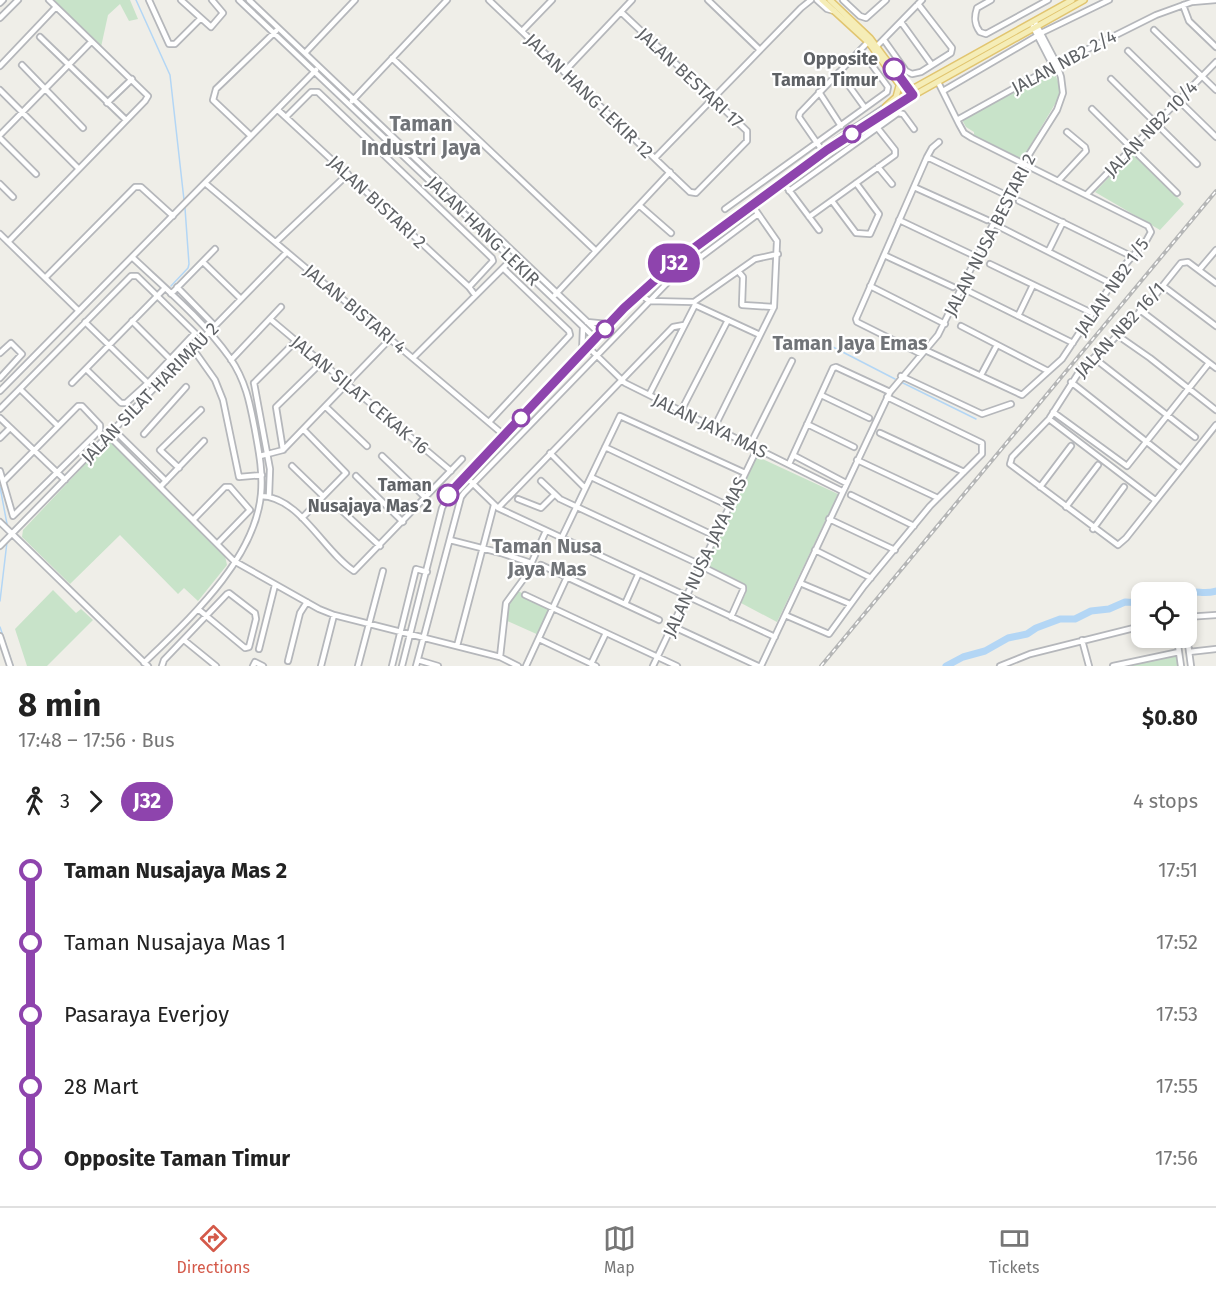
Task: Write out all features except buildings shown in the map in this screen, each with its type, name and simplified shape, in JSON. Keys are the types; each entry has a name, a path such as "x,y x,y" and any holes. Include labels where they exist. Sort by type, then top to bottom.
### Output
{"main road":[{"path":"822,0 868,42 909,94 1034,24 1072,0"},
{"path":"830,0 877,46 901,83"},
{"path":"1034,24 1084,0"},
{"path":"901,83 917,84 937,79"},
{"path":"886,106 896,97 901,83"}],"street":[{"path":"0,18 18,0"},
{"path":"8,242 148,96 49,0"},
{"path":"149,0 169,44 175,44 200,19"},
{"path":"181,0 211,27 222,16 222,10 212,0"},
{"name":"JALAN HANG LEKIR","path":"239,0 304,53 317,70"},
{"name":"JALAN HANG LEKIR","path":"249,0 317,70 598,336"},
{"path":"255,7 262,0"},
{"path":"304,53 355,0"},
{"path":"351,102 447,0"},
{"name":"JALAN HANG LEKIR 12","path":"489,0 690,192"},
{"path":"522,32 552,0"},
{"path":"564,72 632,0"},
{"path":"708,0 760,50"},
{"path":"655,158 811,0"},
{"path":"817,0 827,9 834,11"},
{"path":"843,0 860,16 868,17 885,0"},
{"path":"992,0 976,8 974,17 975,27 986,34 1048,0"},
{"path":"943,91 1039,34 1109,0"},
{"name":"JALAN NB2 2/4","path":"957,120 1056,65 1156,15 1192,2 1216,0"},
{"path":"877,46 920,2 952,51 917,74 909,73 884,40"},
{"path":"1183,5 1189,21 1216,47"},
{"path":"0,66 56,7"},
{"name":"JALAN BESTARI 17","path":"621,12 747,131 747,141 699,191 690,192"},
{"path":"901,22 932,65"},
{"name":"JALAN NUSA BESTARI 2","path":"759,666 775,637 888,394 901,376 938,336 1023,164 1061,102 1063,86 1056,65 1052,64 1034,24"},
{"path":"1154,30 1216,90"},
{"path":"251,136 213,100 213,94 277,31"},
{"path":"40,37 126,120"},
{"path":"36,174 0,136 91,42"},
{"path":"825,151 817,143 799,115 868,42"},
{"path":"725,209 889,89 861,50"},
{"path":"1128,51 1216,137"},
{"path":"392,58 596,251"},
{"name":"JALAN NB2 10/4","path":"1086,195 1216,62"},
{"path":"22,65 83,128"},
{"path":"0,391 317,70"},
{"path":"839,72 865,108"},
{"path":"107,103 132,79"},
{"path":"937,79 957,120"},
{"path":"1111,79 1197,164"},
{"path":"0,90 78,168"},
{"path":"286,117 311,92 318,92 492,258 493,261 469,287"},
{"path":"819,92 841,126"},
{"path":"825,151 886,106 909,94"},
{"path":"402,666 447,496 639,293 675,262 825,151 909,94"},
{"path":"1092,109 1177,193"},
{"name":"JALAN BISTARI 2","path":"278,110 475,295"},
{"path":"789,191 900,113 914,129"},
{"name":"JALAN NB2 1/5","path":"957,120 964,133 972,138 1148,226 1151,232 1146,241 1131,256 1062,359 1022,395 981,375"},
{"path":"809,217 896,152 872,121"},
{"path":"1058,181 1086,150 1067,132"},
{"path":"939,142 927,157 856,320 923,352 981,375 997,345"},
{"path":"927,157 1008,196"},
{"path":"878,167 892,184"},
{"path":"555,296 670,172"},
{"path":"276,243 348,174"},
{"path":"783,182 819,230"},
{"name":"JALAN BISTARI 4","path":"205,183 505,436"},
{"path":"832,201 856,233 870,234 879,214 856,183"},
{"path":"0,184 13,197"},
{"path":"45,278 135,187 141,187 173,216"},
{"path":"914,187 987,220"},
{"path":"1019,201 1131,256"},
{"path":"714,428 774,307 777,239 752,205"},
{"path":"640,206 671,234"},
{"path":"438,666 417,663 461,497 596,354 670,280 758,214"},
{"path":"899,220 977,257"},
{"path":"1048,250 1063,222"},
{"path":"994,224 1112,284"},
{"path":"0,234 79,311"},
{"path":"171,294 215,249"},
{"path":"1216,250 1199,270 1216,283"},
{"name":"JALAN SILAT HARIMAU 2","path":"5,540 288,252"},
{"path":"639,293 649,301 694,302 757,257 778,254"},
{"path":"884,255 953,287"},
{"path":"0,522 5,540 146,664 219,585 252,529 261,496 262,474 247,387 231,360 209,332 132,257"},
{"path":"413,358 514,257"},
{"path":"203,262 241,299"},
{"name":"JALAN NB2 16/1","path":"1040,488 1013,467 1010,464 1011,460 1049,419 1081,369 1164,286 1181,263 1188,262 1199,270"},
{"path":"990,264 1092,313"},
{"path":"489,422 570,335 569,331 503,268"},
{"path":"738,271 743,277 742,304 774,307"},
{"path":"0,409 131,276 135,275 158,295 195,333 148,383 123,404 86,369"},
{"path":"1018,316 1033,285"},
{"path":"870,286 945,324"},
{"path":"1164,286 1216,326"},
{"path":"177,287 215,326"},
{"path":"72,383 165,288"},
{"path":"962,288 1073,343"},
{"path":"649,395 694,305 760,335"},
{"path":"231,360 281,306"},
{"path":"1140,310 1216,368"},
{"name":"JALAN SILAT CEKAK 16","path":"270,319 451,471"},
{"path":"681,411 728,320"},
{"path":"132,321 170,359"},
{"path":"85,322 154,389"},
{"path":"582,353 585,325 609,324"},
{"path":"457,646 496,507 673,327 684,325"},
{"path":"961,326 1048,371"},
{"path":"1117,335 1216,410"},
{"path":"260,456 283,450 327,407 390,339"},
{"path":"247,387 296,341"},
{"path":"0,353 11,344 22,354 0,378"},
{"name":"JALAN JAYA MAS","path":"588,347 621,380 842,491"},
{"path":"193,349 215,380 224,400 239,477 262,474"},
{"path":"1094,358 1196,437"},
{"path":"750,445 792,361"},
{"path":"283,450 276,407 322,362"},
{"path":"1053,412 1127,466 1209,363"},
{"path":"12,367 18,372"},
{"path":"785,615 829,634 850,604 914,526 982,454 981,443 836,367 833,368 789,464"},
{"path":"901,376 982,414 1011,404"},
{"path":"254,382 270,469 268,496"},
{"path":"1071,382 1181,469"},
{"path":"144,434 186,387"},
{"path":"20,389 58,426"},
{"path":"821,394 869,418"},
{"path":"0,471 13,516 101,427 80,405 4,481"},
{"path":"327,407 367,446"},
{"path":"179,468 160,450 201,410"},
{"path":"562,537 620,416 745,473"},
{"path":"0,418 64,480"},
{"path":"1049,419 1155,500"},
{"path":"807,424 854,447"},
{"path":"1071,446 1040,488 1115,545 1120,543 1216,425"},
{"path":"0,438 10,428"},
{"path":"114,430 166,482"},
{"path":"302,518 346,473 304,430"},
{"path":"880,434 964,472"},
{"path":"108,435 234,561 275,585 334,615 500,657 518,666"},
{"path":"160,488 204,441"},
{"path":"605,447 729,506"},
{"name":"JALAN NUSA JAYA MAS","path":"653,666 757,449"},
{"path":"550,453 585,488"},
{"path":"793,455 846,483"},
{"path":"382,456 426,498"},
{"path":"261,496 279,499 302,518 352,570 357,570 462,459"},
{"path":"857,460 938,498"},
{"path":"1066,507 1098,465"},
{"path":"292,466 323,496"},
{"path":"356,476 403,522"},
{"path":"465,476 496,507 775,637"},
{"path":"591,477 715,536"},
{"path":"540,481 576,507 743,587 731,617"},
{"path":"193,520 227,486 250,510 217,544"},
{"path":"1093,529 1124,487"},
{"path":"518,499 541,508 555,494"},
{"path":"852,495 914,526"},
{"path":"338,507 380,546"},
{"path":"829,519 895,550"},
{"path":"500,657 506,603 525,576 546,531"},
{"path":"450,540 531,563"},
{"path":"815,550 871,578"},
{"path":"541,565 659,620"},
{"path":"392,666 416,569 427,572"},
{"path":"358,666 383,571"},
{"path":"626,604 639,575"},
{"path":"526,666 567,577"},
{"path":"800,583 850,604"},
{"path":"259,649 275,585"},
{"path":"162,666 164,660 184,640 207,616 229,593 256,616 248,648 245,648 207,616 198,609"},
{"path":"525,595 677,666"},
{"path":"288,662 300,613 307,602"},
{"path":"321,666 334,615"},
{"path":"1197,616 1216,615"},
{"path":"672,626 759,666"},
{"path":"1000,666 1030,654 1131,629"},
{"path":"539,639 594,665 606,633"},
{"path":"0,636 10,666"},
{"path":"184,640 216,666"},
{"path":"1082,640 1089,666"},
{"path":"1178,648 1180,666"},
{"path":"1188,648 1191,666"},
{"path":"1189,652 1216,649"},
{"path":"1113,666 1179,652"},
{"path":"254,664 263,666"}],"green space":[{"path":"52,0 130,0 138,19 129,21 120,4 108,15 101,47"},
{"path":"1054,71 1060,87 1058,99 1024,156 1019,158 974,136 974,132 966,127 962,120"},
{"path":"1133,152 1184,204 1160,230 1095,192"},
{"path":"106,442 111,442 225,556 227,565 198,601 184,588 178,594 120,535 70,584 22,537 23,530"},
{"path":"756,456 838,494 777,622 741,603 746,593 744,584 705,565"},
{"path":"53,590 76,613 81,609 93,620 47,666 27,666 15,629"},
{"path":"516,590 554,609 541,636 505,620 506,603"},
{"path":"1178,653 1180,666 1130,666 1128,663"}],"waterway":[{"path":"136,0 170,75 184,200"},
{"path":"171,286 189,264 185,208"},
{"path":"823,339 831,346 895,379"},
{"path":"901,382 976,419"},
{"path":"0,487 7,524"},
{"path":"0,601 7,542"},
{"path":"1197,592 1216,591"},
{"path":"946,666 963,657 985,651 1008,638 1027,634 1060,619 1075,619 1091,611 1109,609 1125,602 1131,602"},
{"path":"0,627 13,666"}],"railway":[{"path":"821,666 1216,191"}],"bus line":[{"name":"J32","path":"448,495 624,308 675,262 827,150 913,95 894,69"}],"place":[{"name":"Opposite Taman Timur","path":"894,69"},
{"name":"Taman Nusajaya Mas 2","path":"448,495"}],"district":[{"name":"Taman Industri Jaya","path":"421,136"},
{"name":"Taman Jaya Emas","path":"850,343"},
{"name":"Taman Nusa Jaya Mas","path":"547,558"}]}
